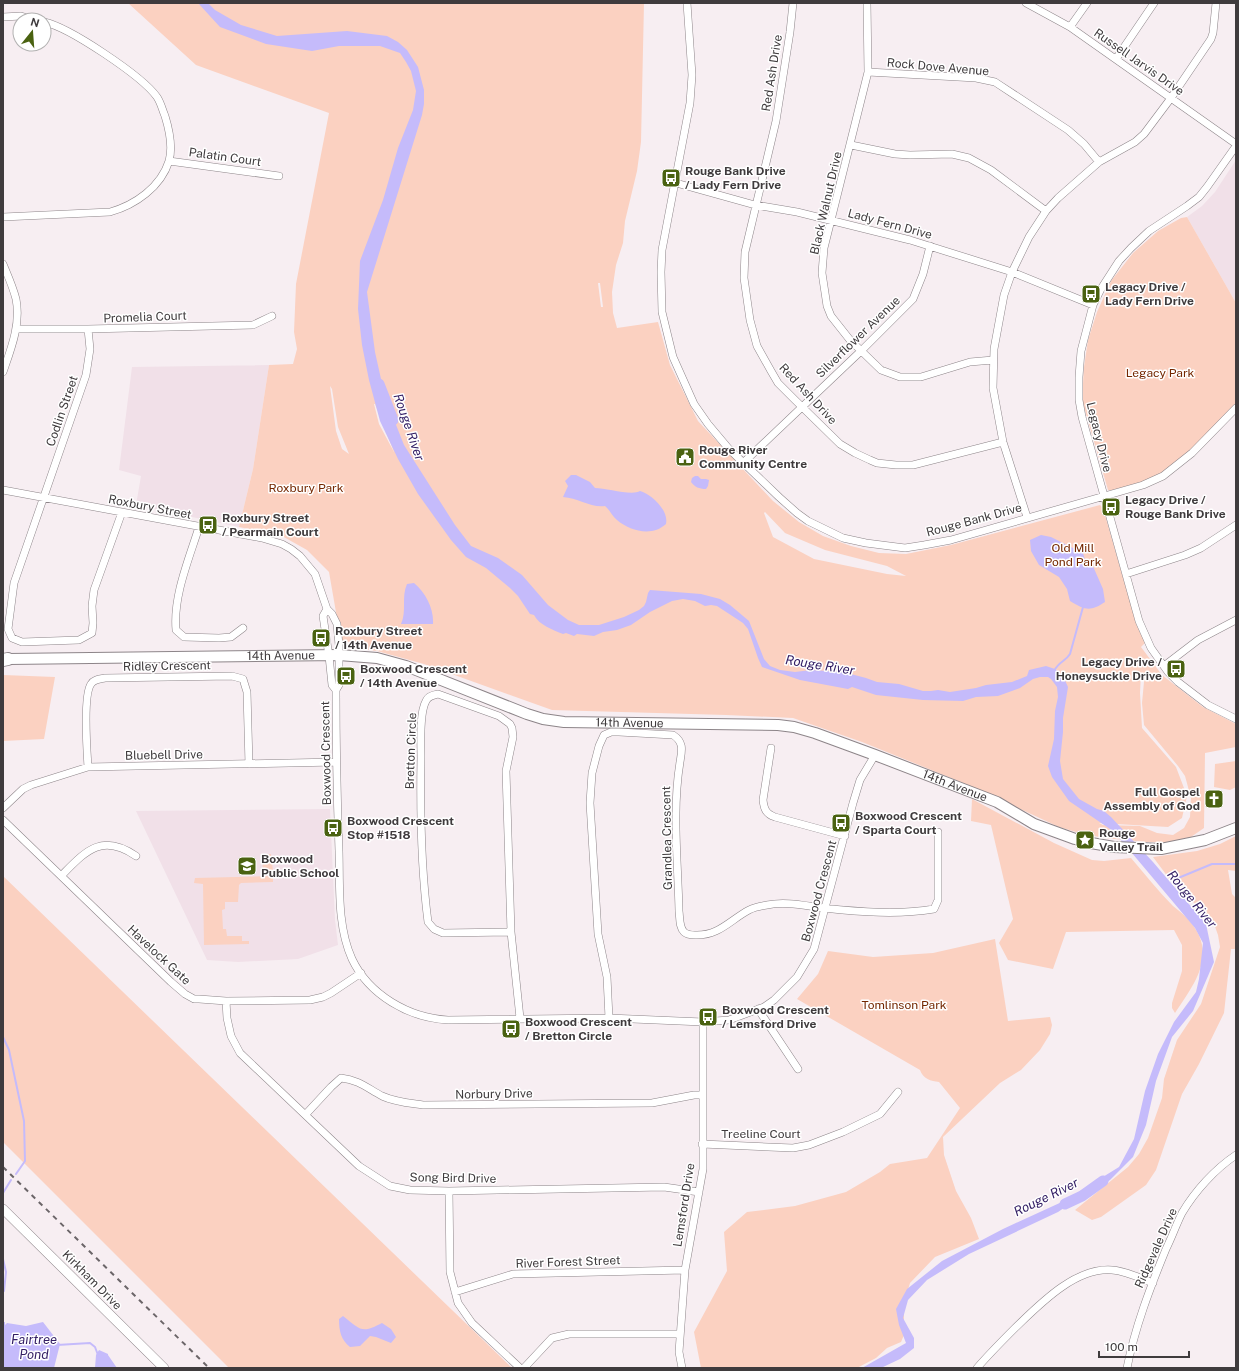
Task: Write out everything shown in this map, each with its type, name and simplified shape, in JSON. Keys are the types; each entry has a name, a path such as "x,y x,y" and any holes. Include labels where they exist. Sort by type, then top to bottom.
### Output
{"main road":[{"name":"14th Avenue","path":"5,660 334,656 377,658 400,664 543,719 564,722 778,725 815,733 997,802 1034,824 1075,839 1114,847 1161,849 1205,840 1236,828"}],"street":[{"name":"Rouge Bank Drive","path":"687,3 692,75 690,103 676,183 662,250 662,312 673,357 694,404 701,415 729,449 797,513 819,527 843,538 866,543 905,548 924,546 951,540 1026,517 1104,497 1143,485 1163,476 1192,453 1236,408"},
{"name":"Red Ash Drive","path":"793,3 778,108 745,252 744,278 750,320 757,346 778,382 840,444 877,463 913,465 1003,442"},
{"name":"Black Walnut Drive","path":"867,3 868,72 851,145 824,248 822,273 827,306 832,316 850,340 881,370 900,377 921,377 970,362 993,360"},
{"name":"Russell Jarvis Drive","path":"1026,3 1070,27 1236,145"},
{"path":"1070,27 1087,3"},
{"path":"1116,59 1154,3"},
{"path":"1026,517 1003,442 993,388 993,360 1003,301 1012,272 1030,237 1046,211 1058,198 1099,162 1135,142 1144,134 1171,98 1211,39 1216,3"},
{"path":"3,217 110,212 121,209 149,192 160,178 169,161 170,146 168,126 161,104 149,88 130,72 79,37 63,28 52,25"},
{"name":"Rock Dove Avenue","path":"868,72 976,78 995,82 1068,130 1084,144 1099,162"},
{"path":"851,145 895,154 952,154 969,158 991,170 1046,211"},
{"name":"Legacy Drive","path":"1236,145 1199,197 1149,231 1131,248 1109,276 1093,305 1081,351 1079,377 1079,400 1085,430 1139,621 1151,648 1178,682 1192,694 1236,719"},
{"name":"Palatin Court","path":"169,161 279,176"},
{"name":"Lady Fern Drive","path":"676,183 755,205 797,212 910,240 1012,272 1093,305"},
{"name":"Silverflower Avenue","path":"743,463 862,350 913,299 923,274 930,246"},
{"path":"3,264 16,300 17,316 12,346 3,372"},
{"name":"Promelia Court","path":"16,329 88,329 253,324 272,316"},
{"name":"Codlin Street","path":"88,329 90,349 86,375 14,583 8,629 12,638 22,642 79,640 92,632 92,606 94,590 122,512"},
{"name":"Roxbury Street","path":"3,490 262,538 282,544 300,556 315,574 327,609 332,614 337,624 334,656"},
{"path":"1126,574 1185,555 1201,548 1236,525"},
{"path":"199,527 178,595 175,613 176,630 184,637 219,638 231,637 243,628"},
{"name":"Roxbury Street","path":"327,609 323,616 334,656"},
{"path":"1164,666 1198,640 1236,620"},
{"name":"Boxwood Crescent","path":"334,656 339,685 336,690 336,762 340,899 343,929 353,960 361,973 378,992 391,1002 404,1009 420,1015 438,1019 609,1018 703,1022 729,1020 764,1007 774,1000 797,977 807,963 814,949 860,780 875,755"},
{"name":"Ridley Crescent","path":"88,767 86,743 87,698 91,684 96,680 120,678 232,676 243,679 247,692 249,764"},
{"name":"Bretton Circle","path":"511,932 443,933 434,929 428,922 422,849 420,783 421,739 424,707 426,700 431,695 438,694 499,716 510,724 512,728 513,737 506,771 511,932 520,1018"},
{"name":"Grandlea Crescent","path":"609,1018 607,977 598,934 590,803 592,769 604,735 611,732 619,732 673,735 679,739 681,753 677,776 676,842 678,860 679,911 681,926 684,932 691,935 714,933 759,906 780,903 826,908"},
{"path":"771,748 763,800 766,812 775,817 845,836"},
{"name":"Bluebell Drive","path":"3,808 23,789 31,785 88,767 336,762"},
{"name":"Havelock Gate","path":"3,820 185,994 194,998 226,1001 310,1000 331,994 361,973"},
{"path":"826,908 875,912 919,911 934,909 938,900 938,832"},
{"path":"61,876 92,848 106,844 124,849 136,856"},
{"name":"Song Bird Drive","path":"226,1001 227,1018 231,1036 240,1053 306,1114 359,1166 390,1186 410,1190 449,1191 664,1187 699,1192"},
{"path":"758,1009 798,1069"},
{"name":"Lemsford Drive","path":"682,1368 679,1352 685,1270 703,1169 703,1022"},
{"name":"Norbury Drive","path":"306,1114 331,1086 341,1078 356,1080 383,1096 399,1101 428,1106 652,1103 694,1095 702,1095"},
{"name":"Treeline Court","path":"702,1144 794,1148 808,1145 843,1132 880,1114 898,1092"},
{"name":"Ridgevale Drive","path":"1127,1368 1135,1331 1153,1283 1183,1212 1199,1190 1220,1168 1236,1155"},
{"path":"449,1191 450,1272 458,1303 472,1323 520,1368"},
{"name":"Kirkham Drive","path":"3,1209 164,1368"},
{"name":"River Forest Street","path":"455,1292 513,1274 685,1270"},
{"path":"977,1368 1041,1303 1055,1292 1083,1276 1094,1272 1112,1270 1132,1274 1153,1283"},
{"path":"524,1368 552,1338 562,1335 680,1334"}],"shaded area":[{"path":"1236,160 1236,303 1187,217 1202,206 1215,192"},
{"path":"269,365 253,469 239,527 136,505 141,476 119,470 132,367"},
{"name":"Boxwood Public School","path":"330,809 335,920 338,945 298,959 238,962 207,960 136,811"}],"green space":[{"path":"128,3 644,3 641,142 637,171 625,221 623,243 616,265 612,292 613,313 617,328 658,322 670,365 698,421 773,501 799,522 823,536 851,546 879,553 906,554 951,545 1100,505 1103,508 1137,626 1145,643 1141,647 1162,675 1203,707 1236,724 1236,747 1205,753 1204,828 1188,839 1174,842 1146,842 1083,834 1059,827 966,784 862,742 793,718 552,710 424,664 377,651 352,648 343,644 360,643 341,641 329,572 307,550 282,536 239,527 253,469 269,365 293,364 297,349 294,332 296,284 329,113 196,65","holes":["598,283 600,283 603,307 601,307","330,386 332,389 338,427 349,454 342,449 336,431","374,404 394,452 379,424","765,512 785,533 825,550 887,566 906,576 887,574 814,559 773,537 764,513","1141,673 1144,682 1142,703 1144,725 1185,776 1191,798 1190,817 1184,828 1173,835 1157,833 1140,826 1103,825 1099,823 1168,827 1182,818 1187,796 1176,767 1142,728 1140,693"]},
{"name":"Legacy Park","path":"1187,217 1236,303 1236,404 1191,451 1163,474 1113,491 1108,490 1082,400 1084,367 1088,340 1097,312 1111,281 1133,253 1158,231 1181,218"},
{"path":"3,675 55,677 44,739 3,741"},
{"path":"1236,761 1236,787 1230,790 1214,787 1215,764"},
{"path":"972,799 1054,843 1092,860 1104,861 1131,858 1167,900 1187,918 1197,931 1202,943 1203,955 1201,967 1190,990 1175,1013 1172,1008 1172,1003 1182,971 1182,945 1174,930 1066,932 1053,969 1008,960 999,943 1013,919 991,825 971,821"},
{"path":"1236,836 1236,871 1228,870 1232,894 1236,898 1236,949 1231,949 1224,1013 1199,1064 1182,1094 1156,1170 1146,1185 1101,1217 1092,1220 1075,1210 1128,1167 1139,1154 1148,1138 1162,1098 1164,1079 1177,1040 1201,1004 1220,947 1213,921 1171,881 1153,857 1197,851 1220,844"},
{"path":"271,854 273,871 263,872 262,855"},
{"path":"3,876 512,1368 229,1368 3,1142"},
{"path":"273,876 273,882 241,883 239,885 238,902 225,902 225,909 222,910 223,929 226,929 227,936 242,936 242,941 249,941 249,944 204,945 203,884 194,883 195,878"},
{"name":"Tomlinson Park","path":"995,939 1008,1021 1050,1017 1052,1025 1050,1034 1040,1050 1021,1070 1000,1083 943,1137 944,1155 956,1191 971,1218 979,1239 935,1257 910,1283 904,1303 904,1335 901,1342 887,1348 876,1358 857,1368 701,1368 694,1332 727,1271 724,1232 747,1212 795,1206 846,1192 880,1172 890,1164 927,1158 960,1108 939,1082 928,1079 923,1076 920,1070 797,999 818,974 828,951 873,957 933,953"}],"water":[{"path":"198,3 208,3 215,10 241,25 277,36 347,31 387,36 398,42 407,50 418,67 424,90 422,115 367,292 375,352 385,397 404,445 455,525 471,546 498,558 522,575 548,605 568,620 579,625 599,625 624,617 639,610 644,606 650,590 701,594 720,599 730,605 749,621 764,659 770,666 780,670 795,672 811,670 843,672 877,682 899,684 923,691 938,690 950,692 1012,682 1027,676 1029,670 1046,666 1055,669 1063,676 1068,687 1063,718 1060,761 1063,779 1079,799 1097,809 1104,811 1111,817 1153,862 1206,924 1214,962 1193,1011 1172,1037 1156,1081 1146,1125 1133,1157 1110,1180 1100,1187 1092,1189 1058,1212 969,1254 927,1280 908,1300 903,1318 914,1338 914,1348 900,1359 881,1368 862,1368 906,1343 899,1325 896,1309 907,1289 942,1261 1003,1229 1064,1201 1119,1167 1134,1139 1145,1091 1158,1054 1174,1022 1196,992 1203,943 1195,928 1121,840 1110,829 1069,801 1052,777 1048,766 1054,739 1055,711 1058,697 1057,687 1048,677 1033,679 1020,688 998,696 976,697 963,701 923,700 876,695 852,687 848,689 800,680 762,667 748,629 743,623 717,606 705,606 695,601 683,599 672,601 650,612 631,625 617,630 603,632 594,636 577,634 574,636 566,633 563,634 539,622 534,615 530,614 518,596 510,588 486,568 466,557 451,540 418,494 398,459 380,421 369,380 362,345 358,309 360,261 383,200 398,148 413,110 416,91 411,71 400,53 380,46 339,46 312,51 266,44 220,27"},
{"path":"571,475 576,475 590,482 595,488 631,493 640,491 649,495 658,503 665,513 666,524 654,530 635,530 617,520 605,506 595,506 563,497 568,486 565,481"},
{"path":"698,476 701,479 709,480 706,489 701,489 691,482 692,478"},
{"path":"1041,535 1051,537 1083,553 1085,560 1092,564 1103,589 1105,602 1088,609 1070,601 1067,589 1059,577 1039,565 1031,551 1030,540"},
{"path":"414,583 426,596 431,607 433,624 401,624 404,614 405,589 407,584"},
{"path":"343,1316 361,1329 370,1329 382,1323 391,1329 396,1337 391,1343 370,1336 360,1346 350,1347 344,1341 339,1327 339,1319"},
{"name":"Fairtree Pond","path":"3,1322 5,1322 5,1325 7,1323 26,1326 43,1322 60,1344 54,1368 3,1368"},
{"path":"99,1350 108,1354 117,1368 95,1368 96,1355"}],"waterway":[{"name":"Rouge River","path":"379,384 393,420"},
{"path":"1054,671 1070,654 1083,607"},
{"path":"1171,881 1212,864 1236,864"},
{"path":"3,1037 9,1050 24,1121 25,1161 16,1174"},
{"path":"3,1193 11,1180"},
{"name":"Rouge River","path":"1065,1204 1082,1196 1103,1181"},
{"path":"3,1259 6,1272 4,1291"},
{"path":"57,1345 90,1343 95,1347 98,1355"}],"railway":[{"path":"3,1167 209,1368"}],"place":[{"name":"Rouge Bank Drive / Lady Fern Drive","path":"671,178"},
{"name":"Legacy Drive / Lady Fern Drive","path":"1091,294"},
{"name":"Rouge River Community Centre","path":"685,457"},
{"name":"Legacy Drive / Rouge Bank Drive","path":"1111,507"},
{"name":"Roxbury Street / Pearmain Court","path":"208,525"},
{"name":"Roxbury Street / 14th Avenue","path":"321,638"},
{"name":"Legacy Drive / Honeysuckle Drive","path":"1176,669"},
{"name":"Boxwood Crescent / 14th Avenue","path":"346,676"},
{"name":"Full Gospel Assembly of God","path":"1214,799"},
{"name":"Boxwood Crescent / Sparta Court","path":"841,823"},
{"name":"Boxwood Crescent Stop #1518","path":"333,828"},
{"name":"Rouge Valley Trail","path":"1085,840"},
{"name":"Boxwood Public School","path":"247,866"},
{"name":"Boxwood Crescent / Lemsford Drive","path":"708,1017"},
{"name":"Boxwood Crescent / Bretton Circle","path":"511,1029"}],"park label":[{"name":"Roxbury Park","path":"306,488"},
{"name":"Old Mill Pond Park","path":"1073,555"}]}
